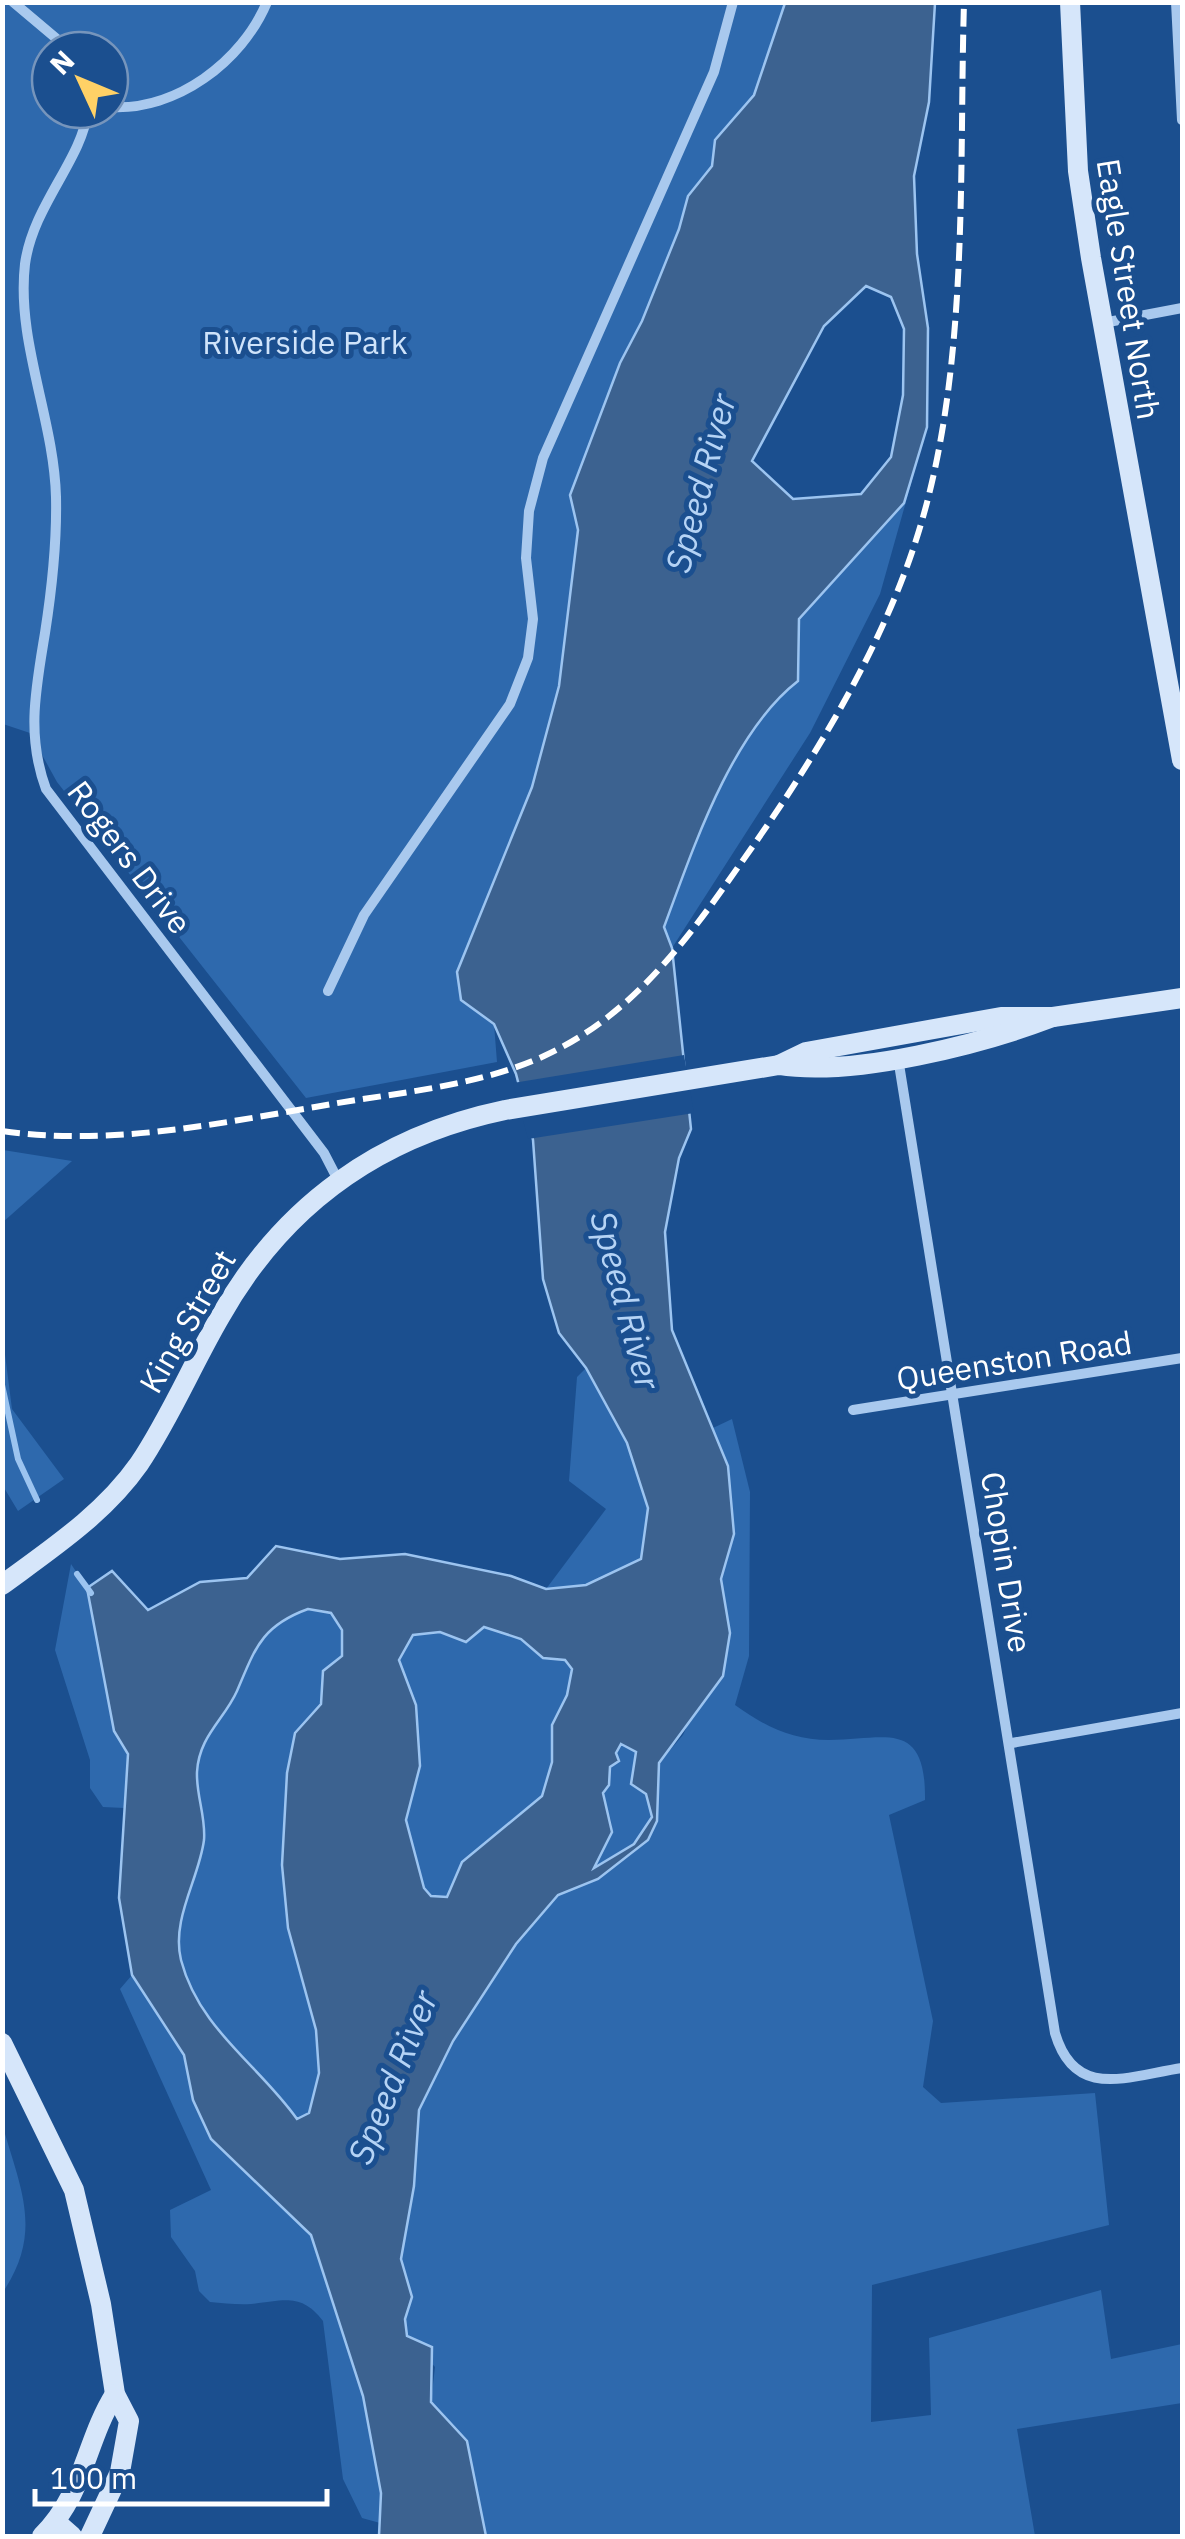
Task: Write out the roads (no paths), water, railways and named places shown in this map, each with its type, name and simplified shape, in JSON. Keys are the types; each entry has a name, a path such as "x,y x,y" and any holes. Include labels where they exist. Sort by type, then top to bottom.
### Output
{"main road":[{"name":"Eagle Street North","path":"1070,2 1078,171 1182,760"},
{"path":"779,1065 806,1052 1001,1017 1053,1017 1182,998"},
{"path":"779,1065 808,1070 898,1056 1000,1037 1053,1017"},
{"name":"King Street","path":"2,1585 79,1528 121,1486 153,1441 244,1274 292,1218 338,1180 388,1148 427,1131 506,1110 779,1065"},
{"path":"2,2043 74,2190 86,2226 114,2394 128,2420 126,2449 90,2536"},
{"path":"56,2532 85,2472 98,2420 114,2394"}],"street":[{"path":"13,2 46,30"},
{"path":"130,106 147,106 185,90 236,51 266,2"},
{"path":"328,990 373,900 510,704 528,658 533,618 526,558 529,511 543,458 714,72 733,2"},
{"path":"1176,2 1182,120"},
{"name":"Rogers Drive","path":"82,130 35,224 23,287 56,500 53,578 32,728 36,761 46,789 324,1153 338,1180"},
{"path":"1102,323 1182,308"},
{"name":"Chopin Drive","path":"898,1056 1012,1743 1055,2033 1061,2054 1074,2071 1096,2080 1182,2068"},
{"name":"Queenston Road","path":"852,1410 1182,1358"},
{"path":"1012,1743 1182,1713"}],"water":[{"name":"Speed River","path":"785,3 935,3 929,102 914,176 917,254 928,328 927,427 904,503 799,619 798,681 774,703 734,761 701,829 664,927 672,948 691,1129 679,1158 665,1232 672,1330 728,1466 734,1534 721,1579 730,1633 723,1676 659,1763 657,1821 648,1840 598,1879 558,1895 516,1944 453,2041 419,2110 414,2186 401,2259 412,2297 405,2319 407,2336 432,2347 431,2402 467,2441 486,2536 379,2536 381,2493 363,2396 311,2235 211,2139 193,2100 184,2055 132,1975 119,1898 128,1754 114,1731 87,1588 112,1571 148,1610 200,1582 247,1578 276,1546 340,1559 405,1554 511,1576 546,1589 586,1585 641,1559 648,1508 627,1443 586,1368 559,1333 543,1279 533,1140 516,1074 494,1024 461,1000 457,972 532,787 559,686 578,530 570,495 620,363 642,321 679,229 688,196 712,166 715,140 754,95","holes":["866,286 891,297 904,329 903,395 891,457 861,494 793,499 752,461 824,326","308,1609 331,1613 342,1630 342,1656 323,1671 321,1704 295,1733 287,1773 282,1865 288,1928 316,2030 319,2073 309,2113 297,2119 201,2006 181,1960 179,1945 183,1914 204,1840 197,1781 202,1748 232,1701 262,1641 292,1616","484,1627 521,1639 543,1658 565,1660 572,1669 567,1695 552,1725 552,1762 542,1796 462,1862 447,1897 431,1896 424,1888 406,1820 420,1766 416,1705 399,1660 413,1635 440,1632 466,1642","621,1744 636,1752 631,1784 646,1794 652,1817 634,1844 594,1868 612,1832 603,1793 609,1785 610,1767 619,1761 616,1753"]}],"waterway":[{"path":"2,1385 18,1459 37,1500"},
{"path":"77,1574 91,1593"}],"railway":[{"path":"2,1131 81,1136 159,1131 489,1076 544,1056 604,1020 679,947 768,824 845,700 888,613 921,524 936,462 954,332 964,2"}],"park label":[{"name":"Riverside Park","path":"305,342"}]}
